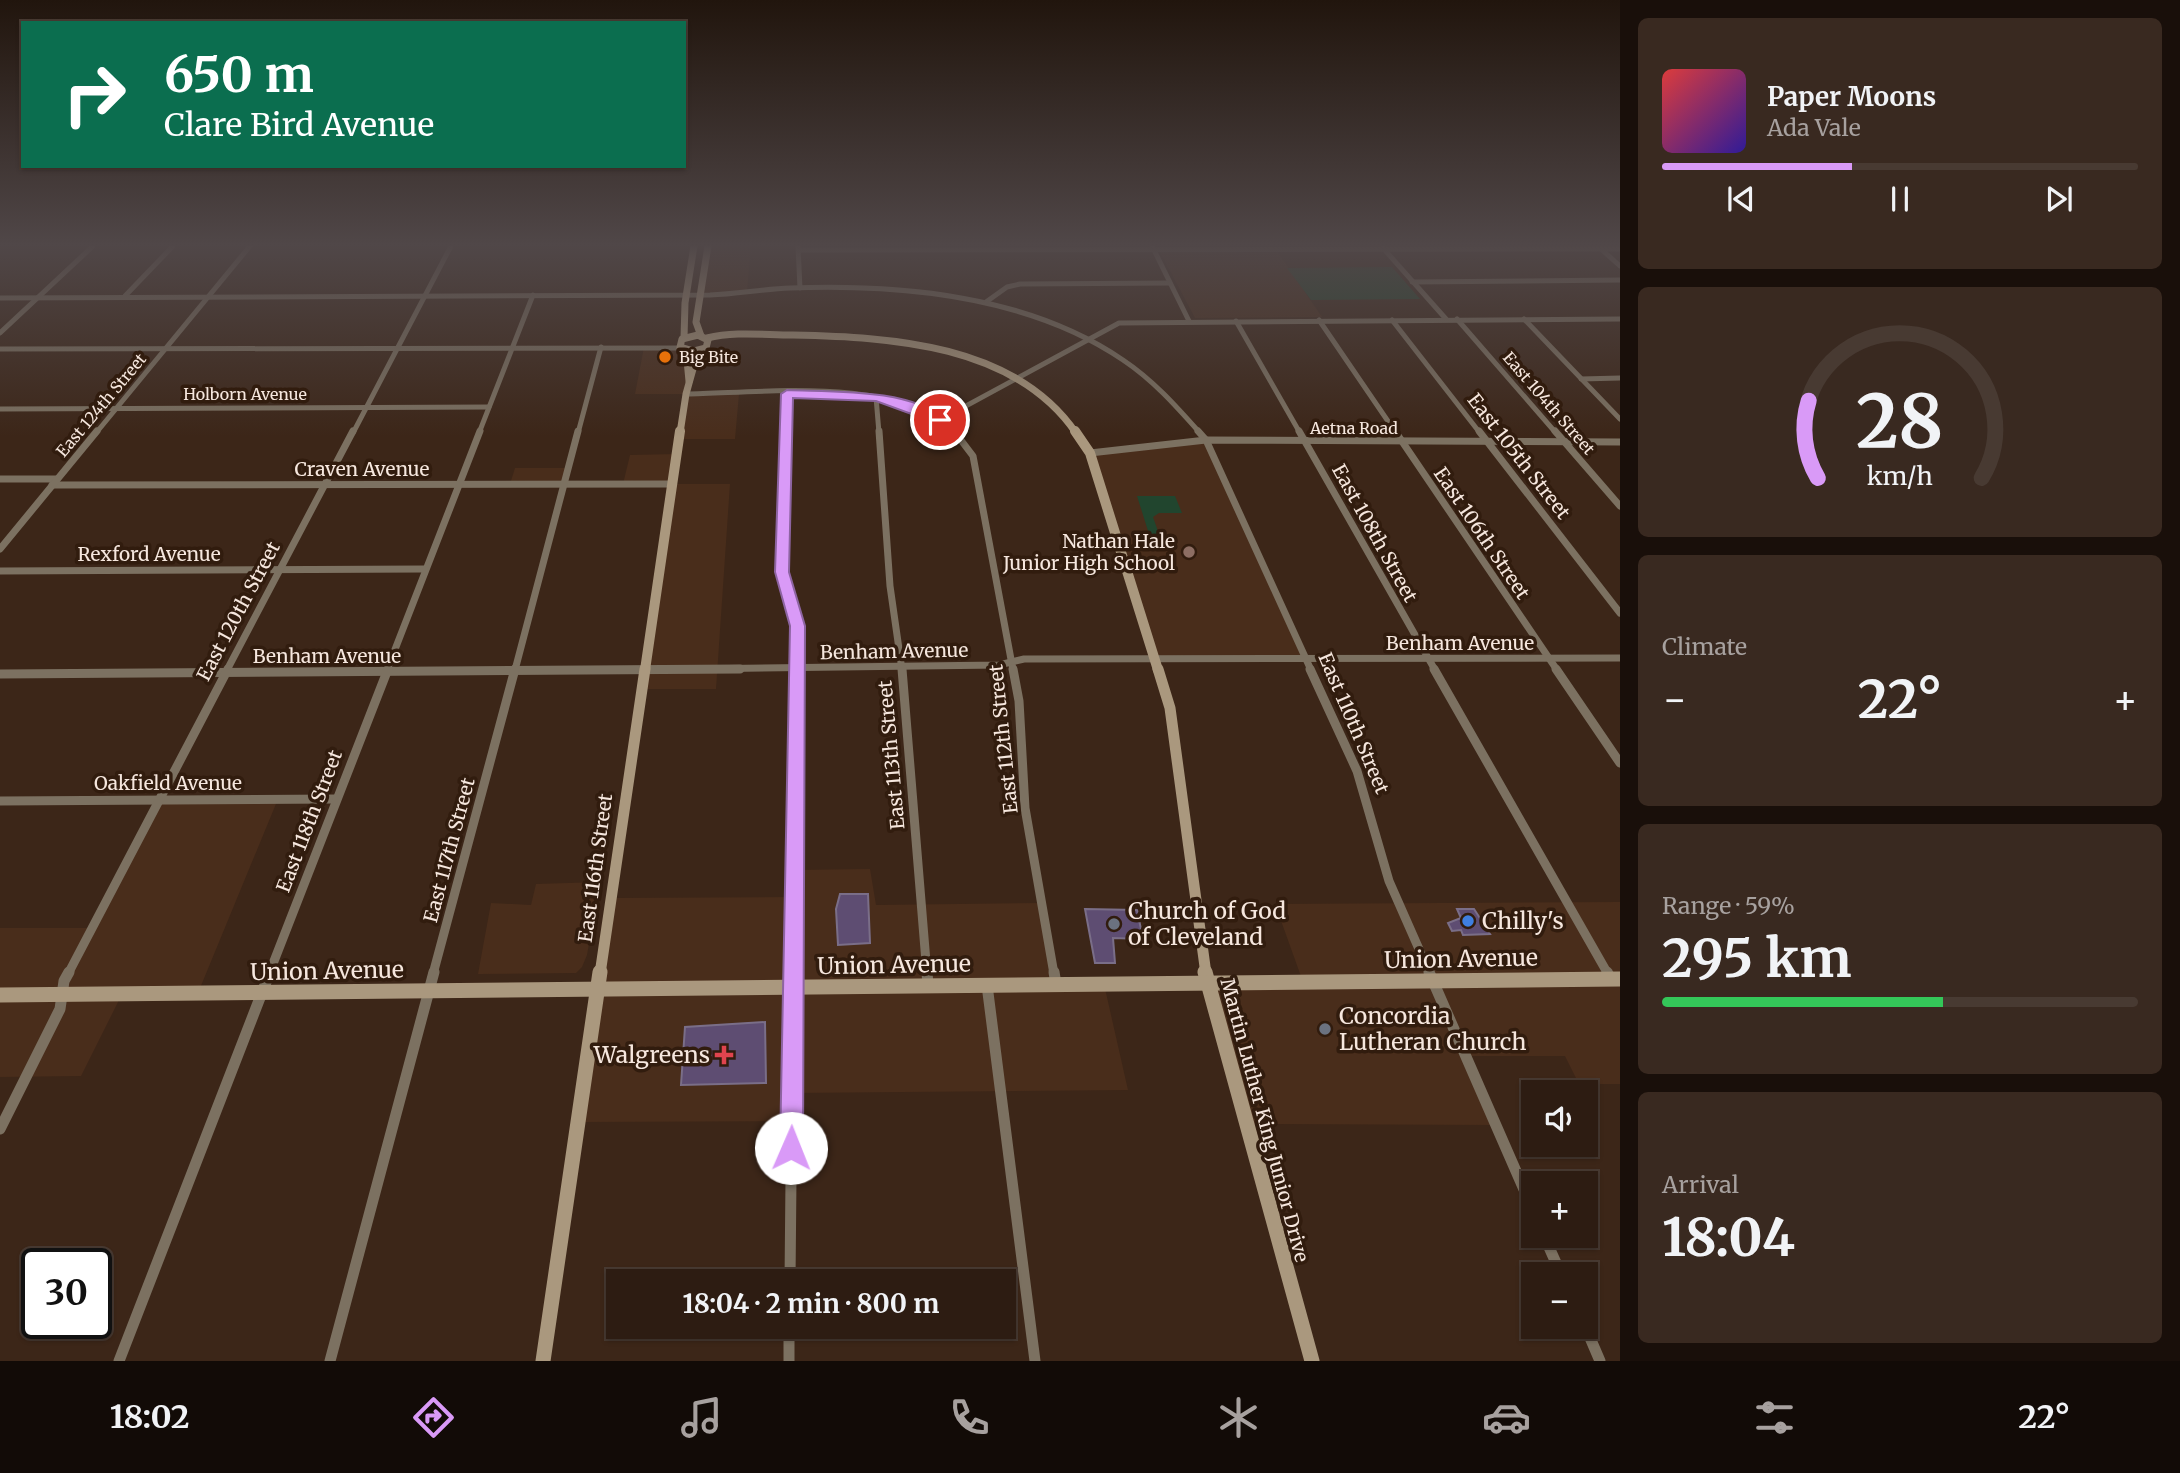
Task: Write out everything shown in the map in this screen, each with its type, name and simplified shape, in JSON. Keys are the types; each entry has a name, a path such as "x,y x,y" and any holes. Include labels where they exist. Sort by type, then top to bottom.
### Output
{"main road":[{"path":"683,345 684,310"},
{"path":"698,310 696,322 706,339"},
{"name":"Martin Luther King Junior Drive","path":"706,339 737,335 884,338 934,347 1014,377 1069,421 1090,453 1170,708 1207,984 1312,1361"},
{"path":"683,345 706,339"},
{"path":"683,345 698,351 706,339"},
{"name":"East 116th Street","path":"683,345 689,381"},
{"name":"East 116th Street","path":"543,1361 672,484 686,394 689,381 695,372 698,351"},
{"name":"Union Avenue","path":"0,995 1615,979"}],"street":[{"path":"0,333 25,310"},
{"name":"East 124th Street","path":"0,549 197,310"},
{"name":"East 120th Street","path":"0,1129 60,1009 64,981 418,310"},
{"name":"East 118th Street","path":"119,1361 424,569 527,310"},
{"name":"East 110th Street","path":"1009,310 1087,339 1147,375 1169,394 1206,440 1357,771 1389,881 1521,1183"},
{"path":"1183,310 1189,321"},
{"path":"1437,310 1446,319"},
{"name":"East 104th Street","path":"1457,319 1620,506"},
{"path":"1524,319 1620,419"},
{"path":"686,394 876,397 897,402 940,420 1014,377 1119,323 1620,319"},
{"name":"East 106th Street","path":"1319,320 1620,763"},
{"name":"East 105th Street","path":"1392,320 1620,612"},
{"name":"East 108th Street","path":"1236,321 1427,658 1615,979"},
{"path":"0,349 683,345"},
{"name":"East 117th Street","path":"330,1361 601,347"},
{"path":"1581,379 1620,378"},
{"path":"787,394 782,572 797,626 790,1269"},
{"name":"East 113th Street","path":"876,397 890,586 901,666 928,986"},
{"name":"Holborn Avenue","path":"0,409 489,407"},
{"name":"East 112th Street","path":"940,420 962,440 976,466 1018,701 1020,778 1056,984"},
{"name":"Aetna Road","path":"1090,453 1206,440 1620,442"},
{"name":"Craven Avenue","path":"0,480 672,484"},
{"name":"Rexford Avenue","path":"0,571 424,569"},
{"name":"Benham Avenue","path":"0,674 797,668 999,665 1024,659 1620,658"},
{"name":"Oakfield Avenue","path":"0,801 336,799"},
{"path":"987,985 1035,1361"},
{"path":"789,1339 789,1361"},
{"path":"1591,1339 1600,1361"}],"shaded area":[{"path":"1191,310 1317,310 1322,317 1195,318"},
{"path":"644,347 686,350 686,393 739,394 735,439 679,439 686,394 635,394"},
{"name":"Nathan Hale Junior High School","path":"1206,440 1306,658 1155,658 1090,453"},
{"path":"677,454 673,484 730,484 716,689 641,689 672,484 623,484 630,455"},
{"path":"515,468 570,468 566,484 510,484"},
{"path":"278,799 198,993 122,994 81,1076 0,1077 0,928 92,928 158,802"},
{"path":"870,869 876,905 1042,903 1057,984 1104,984 1128,1090 792,1093 792,1121 579,1122 612,898 793,897 794,870"},
{"path":"600,882 587,955 576,973 478,974 491,903 531,905 536,884"},
{"path":"1620,902 1620,1084 1577,1080 1565,1056 1466,1056 1495,1125 1246,1124 1207,984 1303,982 1275,904"}],"green space":[{"path":"1137,496 1175,496 1182,513 1159,513 1153,517 1159,534 1149,534"}],"building":[{"path":"840,894 868,894 870,943 838,945 836,909"},
{"name":"Church of God of Cleveland","path":"1085,909 1137,910 1143,939 1113,938 1115,963 1095,963"},
{"name":"Chilly's","path":"1457,909 1474,909 1490,934 1463,935 1461,930 1452,931 1448,923 1461,918"},
{"name":"Walgreens","path":"765,1022 766,1083 681,1085 685,1027"}],"place":[{"name":"Big Bite","path":"665,357"},
{"name":"Nathan Hale Junior High School","path":"1189,552"},
{"name":"Chilly's","path":"1468,921"},
{"name":"Church of God of Cleveland","path":"1114,924"},
{"name":"Concordia Lutheran Church","path":"1325,1029"},
{"name":"Walgreens","path":"724,1055"}],"route":[{"path":"791,1148 797,626 782,572 787,394 876,397 915,408 940,420"}]}
